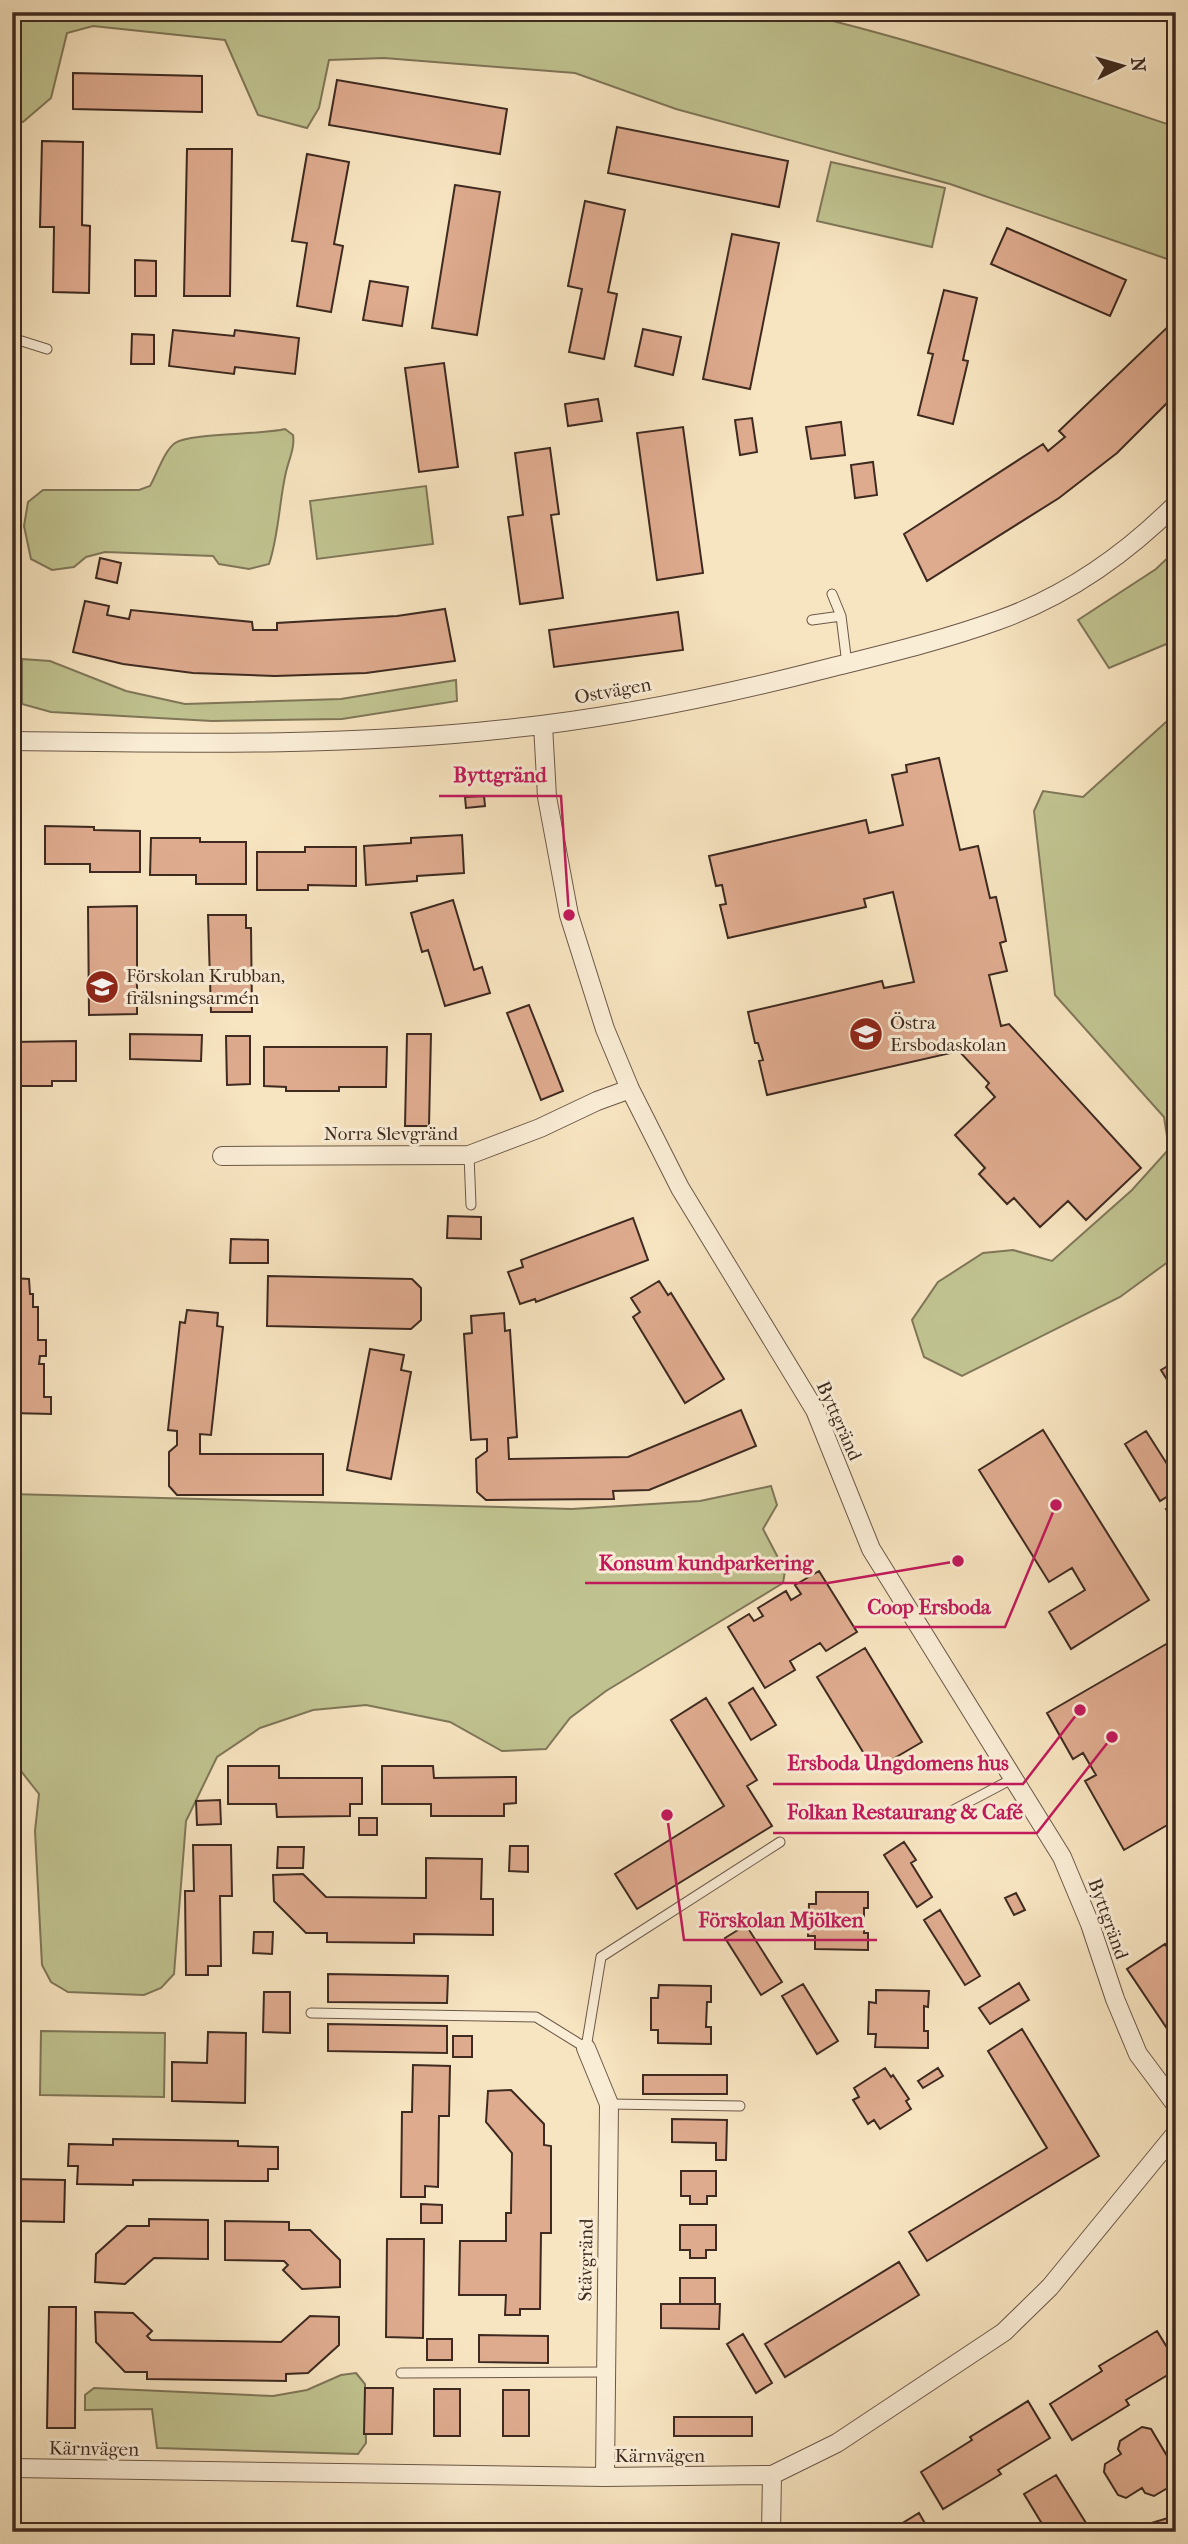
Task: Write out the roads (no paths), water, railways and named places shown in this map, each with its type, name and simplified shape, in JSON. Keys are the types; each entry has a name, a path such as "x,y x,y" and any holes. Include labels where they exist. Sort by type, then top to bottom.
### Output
{"street":[{"name":"Ostvägen","path":"12,741 291,743 502,730 741,690 1000,620 1052,596 1110,562 1176,504"},
{"name":"Byttgränd","path":"543,725 547,797 569,915 605,1029 630,1088 681,1188 815,1410 871,1549 1062,1857 1138,2054 1176,2105"},
{"name":"Norra Slevgränd","path":"222,1156 469,1155 540,1128 630,1088"},
{"name":"Stävgränd","path":"586,2048 609,2104 605,2477"},
{"name":"Kärnvägen","path":"12,2468 605,2477 772,2475 837,2442 1003,2332 1050,2287 1176,2133"},
{"path":"771,2532 772,2475"}],"lane":[{"path":"12,338 47,349"},
{"path":"832,594 841,616 847,663"},
{"path":"812,620 841,616"},
{"path":"469,1155 471,1205"},
{"path":"942,1816 1014,1778"},
{"path":"310,2013 536,2017 586,2048 601,1957 780,1842"},
{"path":"609,2104 740,2106"},
{"path":"401,2374 606,2372"}],"place":[{"name":"Byttgränd","path":"569,915"},
{"name":"Förskolan Krubban, frälsningsarmén","path":"102,987"},
{"name":"Östra Ersbodaskolan","path":"866,1034"},
{"name":"Coop Ersboda","path":"1056,1505"},
{"name":"Konsum kundparkering","path":"958,1561"},
{"name":"Ersboda Ungdomens hus","path":"1080,1710"},
{"name":"Folkan Restaurang & Café","path":"1112,1737"},
{"name":"Förskolan Mjölken","path":"667,1815"}]}
